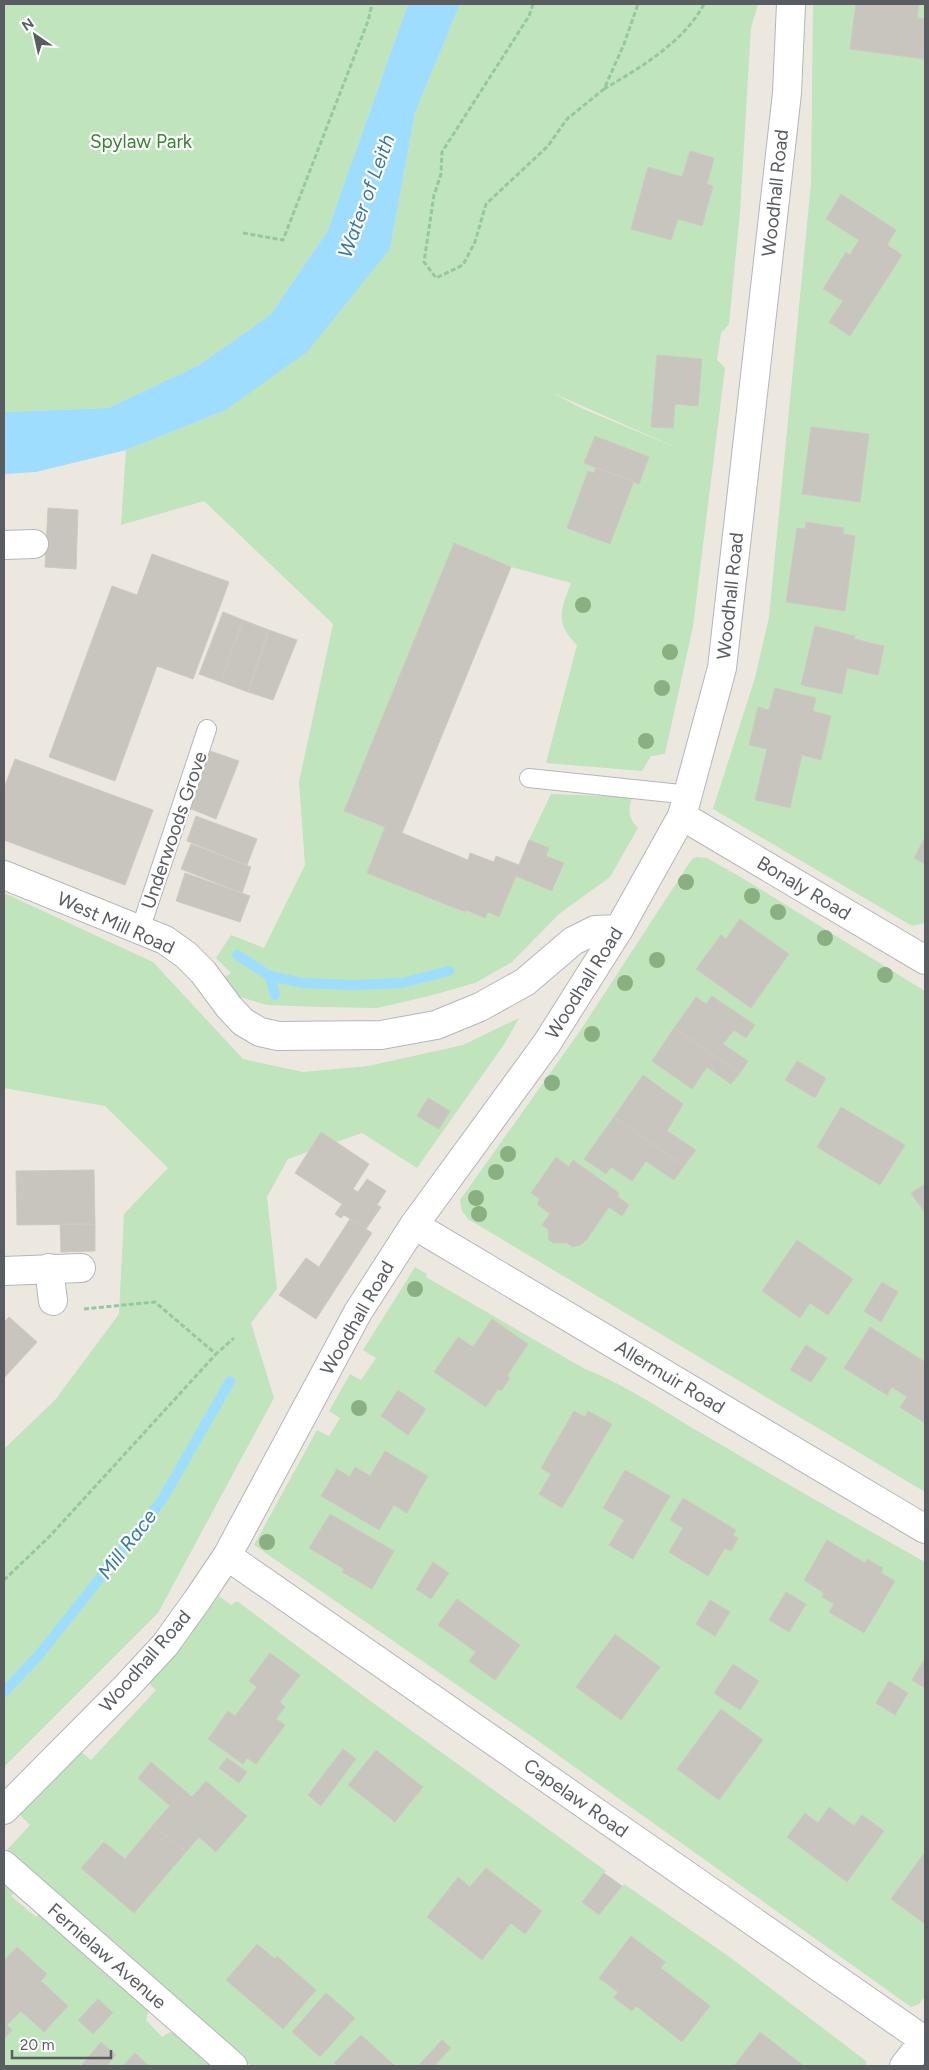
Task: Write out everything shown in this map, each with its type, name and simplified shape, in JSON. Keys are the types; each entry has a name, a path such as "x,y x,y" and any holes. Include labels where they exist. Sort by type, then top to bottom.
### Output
{"street":[{"name":"Woodhall Road","path":"4,1810 127,1686 165,1644 228,1556 358,1312 414,1224 547,1043 619,929 686,805 722,668 787,93 791,4"},
{"path":"4,545 34,544"},
{"name":"Bonaly Road","path":"686,805 925,960"},
{"name":"West Mill Road","path":"4,875 165,940 186,954 243,1022 260,1032 278,1036 381,1035 436,1025 480,1007 525,982 573,941 595,930 619,929"},
{"name":"Allermuir Road","path":"414,1224 925,1529"},
{"path":"49,1268 53,1301"},
{"path":"4,1271 81,1268"},
{"name":"Capelaw Road","path":"228,1556 925,2039"},
{"name":"Fernielaw Avenue","path":"4,1865 233,2066"},
{"path":"904,2066 925,2039"}],"lane":[{"name":"Underwoods Grove","path":"140,930 208,729"},
{"path":"529,778 686,805"}],"path":[{"path":"243,233 283,240 368,21 372,4"},
{"path":"533,4 529,16 442,152 441,174 434,195 424,262 436,278 463,265 475,242 486,204 548,146 567,119 604,89 672,44 699,14 704,4"},
{"path":"604,89 624,44 638,4"},
{"path":"53,1301 62,1312 156,1302 216,1354"},
{"path":"4,1580 49,1537 216,1354 234,1338"}],"green space":[{"name":"Spylaw Park","path":"4,4 408,4 327,232 271,314 199,365 108,408 4,412"},
{"path":"460,4 758,4 751,28 740,212 729,324 721,333 717,360 725,368 693,626 665,754 651,756 642,771 546,763 577,645 562,623 562,608 571,583 511,567 454,543 345,810 385,827 367,873 464,912 466,910 485,918 488,912 499,917 516,876 553,891 564,863 546,856 549,848 529,840 551,794 632,797 630,814 632,821 638,828 610,877 559,914 512,962 475,983 377,1008 267,1005 237,996 223,978 231,973 216,958 231,935 264,948 305,865 299,782 333,624 204,501 121,525 126,450 224,411 390,249 415,113","holes":["551,392 677,448 581,408"]},
{"path":"813,4 925,4 925,923 912,926 713,809 755,678 769,617 811,183"},
{"path":"697,857 707,858 744,879 925,991 925,1492 468,1219 462,1211 460,1200 580,1031 692,859"},
{"path":"4,893 153,962 243,1059 303,1072 368,1066 463,1045 519,1018 505,1043 417,1168 362,1133 288,1159 267,1197 277,1289 251,1323 274,1398 158,1613 4,1767 4,1449 55,1400 119,1314 124,1214 168,1168 105,1106 4,1088"},
{"path":"415,1267 427,1274 426,1277 585,1369 632,1392 789,1485 925,1562 925,1996 919,2004 911,2007 534,1738 254,1545 317,1430 329,1436 340,1418 329,1411 350,1374 361,1380 376,1358 363,1350","holes":["433,1562 431,1598 416,1588"]},
{"path":"219,1596 231,1605 237,1601 369,1700 606,1871 582,1902 599,1915 624,1884 731,1958 866,2061 867,2066 251,2066 7,1850 30,1825 19,1814 80,1751 91,1760 156,1690 146,1681 182,1645"},
{"path":"7,1882 16,1890 11,1896 36,1917 41,1912 149,2009 146,2020 162,2037 172,2031 212,2066 4,2066 4,1885"}],"water":[{"name":"Water of Leith","path":"408,4 460,4 415,113 390,249 307,352 224,411 126,450 36,472 4,474 4,412 108,408 199,365 271,314 327,232"}],"building":[{"path":"856,4 919,4 917,18 925,19 924,59 850,49"},
{"path":"690,151 714,158 707,184 713,186 702,226 678,219 671,240 631,229 648,167 682,177"},
{"path":"841,194 896,230 887,245 902,255 850,336 829,322 843,301 823,289 846,252 850,255 859,240 826,219"},
{"path":"657,355 702,359 698,406 675,404 673,428 651,427"},
{"path":"811,427 869,434 860,502 802,494"},
{"path":"595,436 649,457 639,484 584,463"},
{"path":"596,468 634,481 610,544 567,528 588,471 594,473"},
{"path":"48,508 78,510 76,569 45,567"},
{"path":"806,522 844,528 843,534 855,536 845,611 786,602 797,528 805,529"},
{"path":"454,543 511,567 402,833 468,860 470,853 494,862 496,856 519,865 529,840 549,848 546,856 564,863 552,891 516,876 499,917 488,912 485,918 466,910 465,912 367,873 385,827 344,811"},
{"path":"152,554 229,582 193,679 157,666 115,781 49,757 112,586 137,595"},
{"path":"223,612 243,620 221,682 199,674"},
{"path":"243,620 269,630 248,692 221,682"},
{"path":"815,626 855,636 854,639 884,646 878,675 847,668 842,694 801,685"},
{"path":"269,630 297,640 273,700 248,692"},
{"path":"775,688 816,698 813,711 831,716 821,760 802,755 790,808 755,800 767,749 749,745 758,707 769,710"},
{"path":"210,751 239,761 216,819 189,808"},
{"path":"15,759 153,810 125,885 4,840 4,788"},
{"path":"196,816 257,839 247,865 187,841"},
{"path":"925,840 925,864 914,858"},
{"path":"191,844 251,867 242,893 181,869"},
{"path":"185,873 250,896 240,922 176,901"},
{"path":"740,919 789,954 751,1008 696,969 721,935 726,939"},
{"path":"712,996 755,1025 746,1038 734,1030 723,1044 748,1061 740,1073 674,1028 696,997 706,1004"},
{"path":"674,1028 740,1073 731,1084 707,1067 692,1089 652,1061"},
{"path":"797,1061 826,1078 815,1098 785,1080"},
{"path":"643,1075 683,1104 667,1131 696,1150 684,1166 614,1117"},
{"path":"428,1098 450,1111 439,1129 417,1116"},
{"path":"841,1107 905,1145 880,1185 817,1147"},
{"path":"614,1117 684,1166 674,1180 646,1161 632,1181 611,1167 606,1174 584,1159"},
{"path":"321,1132 369,1164 353,1189 358,1192 367,1179 386,1191 377,1205 381,1207 366,1229 344,1215 341,1218 335,1214 342,1204 295,1173"},
{"path":"556,1157 569,1167 573,1160 619,1193 617,1196 629,1205 622,1216 609,1207 587,1239 582,1244 573,1247 567,1243 554,1243 549,1240 548,1229 542,1225 550,1214 537,1204 540,1199 531,1193"},
{"path":"94,1170 95,1224 17,1225 16,1171"},
{"path":"925,1184 925,1213 911,1193"},
{"path":"350,1219 372,1233 316,1319 279,1295 306,1258 319,1267"},
{"path":"60,1224 95,1224 95,1251 61,1252"},
{"path":"797,1240 853,1279 828,1315 810,1303 800,1318 762,1291"},
{"path":"882,1282 898,1292 881,1322 864,1311"},
{"path":"9,1317 37,1342 4,1378 4,1322"},
{"path":"492,1319 528,1344 507,1376 510,1378 501,1391 498,1389 486,1407 434,1372 458,1337 473,1347"},
{"path":"870,1327 925,1362 925,1423 900,1407 907,1397 892,1387 887,1395 844,1368"},
{"path":"806,1345 827,1358 811,1382 790,1370"},
{"path":"398,1390 426,1409 408,1435 381,1416"},
{"path":"574,1411 585,1417 588,1411 612,1424 562,1508 539,1494 551,1474 541,1468"},
{"path":"385,1451 428,1476 407,1513 394,1505 379,1530 321,1496 337,1469 350,1477 355,1467 370,1476"},
{"path":"625,1470 670,1496 633,1559 609,1545 624,1520 603,1508"},
{"path":"683,1498 736,1530 733,1535 738,1538 731,1551 725,1548 708,1576 669,1552 683,1528 670,1520"},
{"path":"330,1514 394,1551 372,1589 342,1572 344,1569 309,1548"},
{"path":"827,1540 865,1563 867,1559 883,1568 881,1573 895,1581 864,1633 829,1612 834,1604 822,1597 824,1593 804,1580"},
{"path":"433,1562 449,1573 431,1599 416,1589"},
{"path":"786,1592 806,1604 789,1632 769,1620"},
{"path":"457,1599 520,1645 495,1680 469,1661 476,1652 438,1625"},
{"path":"710,1600 730,1612 715,1636 696,1624"},
{"path":"615,1634 660,1667 621,1720 576,1687"},
{"path":"270,1653 300,1675 280,1702 285,1707 276,1719 285,1725 256,1764 247,1758 243,1764 208,1739 228,1711 235,1716 257,1687 249,1681"},
{"path":"925,1658 925,1688 912,1680"},
{"path":"733,1664 759,1681 740,1710 714,1693"},
{"path":"889,1681 908,1693 895,1715 876,1703"},
{"path":"721,1709 763,1740 719,1800 677,1769"},
{"path":"343,1749 356,1759 321,1806 308,1795"},
{"path":"376,1750 423,1787 395,1822 348,1785"},
{"path":"227,1758 247,1772 239,1783 219,1768"},
{"path":"151,1762 184,1790 170,1806 138,1778"},
{"path":"206,1781 247,1816 216,1852 199,1837 186,1852 153,1825 184,1790 192,1797"},
{"path":"829,1807 854,1826 862,1815 884,1831 847,1882 787,1837 805,1813 818,1823"},
{"path":"153,1825 186,1852 134,1913 81,1868 104,1842 125,1859"},
{"path":"925,1852 925,1924 891,1899"},
{"path":"486,1868 542,1911 525,1934 511,1923 482,1960 427,1917 458,1877 470,1887"},
{"path":"604,1873 622,1886 599,1915 582,1902"},
{"path":"631,1936 665,1962 661,1968 710,2006 682,2042 636,2006 632,2011 614,1998 618,1992 599,1978"},
{"path":"257,1944 275,1959 277,1956 316,1990 283,2029 226,1980"},
{"path":"17,1947 47,1974 41,1981 68,2006 44,2032 21,2011 7,2025 12,2030 4,2039 4,1961"},
{"path":"326,1993 355,2018 320,2057 292,2032"},
{"path":"98,1999 113,2013 93,2034 78,2020"},
{"path":"760,2032 804,2066 734,2066"},
{"path":"361,2035 395,2066 337,2066 334,2063"},
{"path":"442,2040 451,2048 434,2066 418,2066"},
{"path":"101,2042 116,2055 106,2066 81,2066"},
{"path":"135,2053 149,2066 123,2066"}],"waterway":[{"path":"237,955 270,976 303,983 356,985 401,983 449,971"},
{"path":"270,976 275,995"},
{"name":"Mill Race","path":"4,1692 38,1656 162,1500 230,1381"}]}
